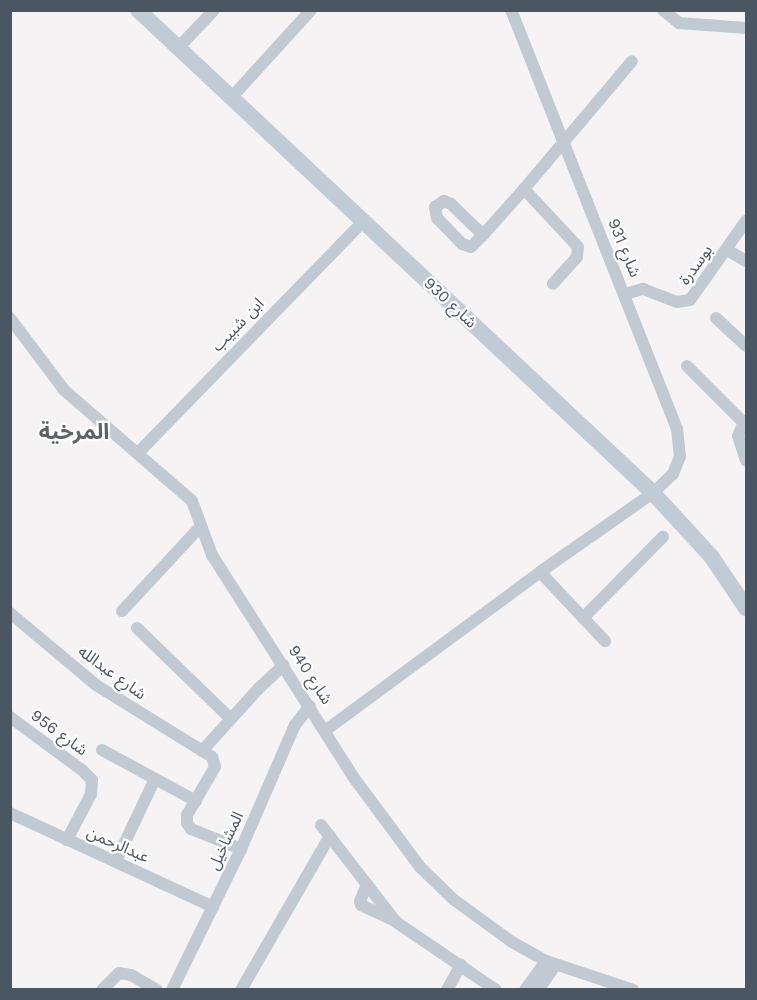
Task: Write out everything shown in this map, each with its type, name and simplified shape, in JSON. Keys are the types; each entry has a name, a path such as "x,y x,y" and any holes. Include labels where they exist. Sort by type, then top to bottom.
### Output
{"street":[{"name":"شارع 930","path":"138,10 653,493 711,556 747,608"},
{"path":"178,48 214,10"},
{"path":"231,98 311,10"},
{"name":"شارع 931","path":"326,730 540,572 653,493 667,481 677,466 680,438 511,10"},
{"path":"663,10 679,23 747,28"},
{"path":"483,235 632,61"},
{"path":"524,189 578,247 577,257 553,284"},
{"name":"بوسدرة","path":"625,294 643,289 677,302 690,300 747,221"},
{"name":"ابن شبيب","path":"138,453 363,222"},
{"path":"727,250 747,261"},
{"name":"شارع 940","path":"10,318 64,390 192,501 212,555 383,820 420,867 453,899 512,942 551,963 633,990"},
{"path":"717,318 747,346"},
{"path":"687,366 745,424 738,436 747,461"},
{"path":"122,611 200,526"},
{"path":"583,618 663,537"},
{"path":"540,572 605,641"},
{"name":"شارع عبدالله","path":"10,613 96,684 202,751"},
{"path":"137,628 230,718"},
{"path":"241,849 188,827 187,815 215,764 212,757 202,751 230,718 284,664"},
{"name":"المشاخيل","path":"172,990 241,849 295,725 310,706"},
{"name":"شارع 956","path":"10,717 82,770 92,780 91,794 67,840"},
{"path":"102,750 196,801"},
{"path":"116,861 156,779"},
{"name":"عبدالرحمن","path":"10,813 213,907"},
{"path":"321,825 396,922"},
{"path":"241,990 330,836"},
{"path":"368,884 360,901 361,905 396,922 496,990"},
{"path":"525,990 551,963"},
{"path":"537,990 551,963"},
{"path":"447,990 461,965"},
{"path":"102,990 119,973 130,975 157,990"}],"district":[{"name":"المرخية","path":"74,432"}]}
